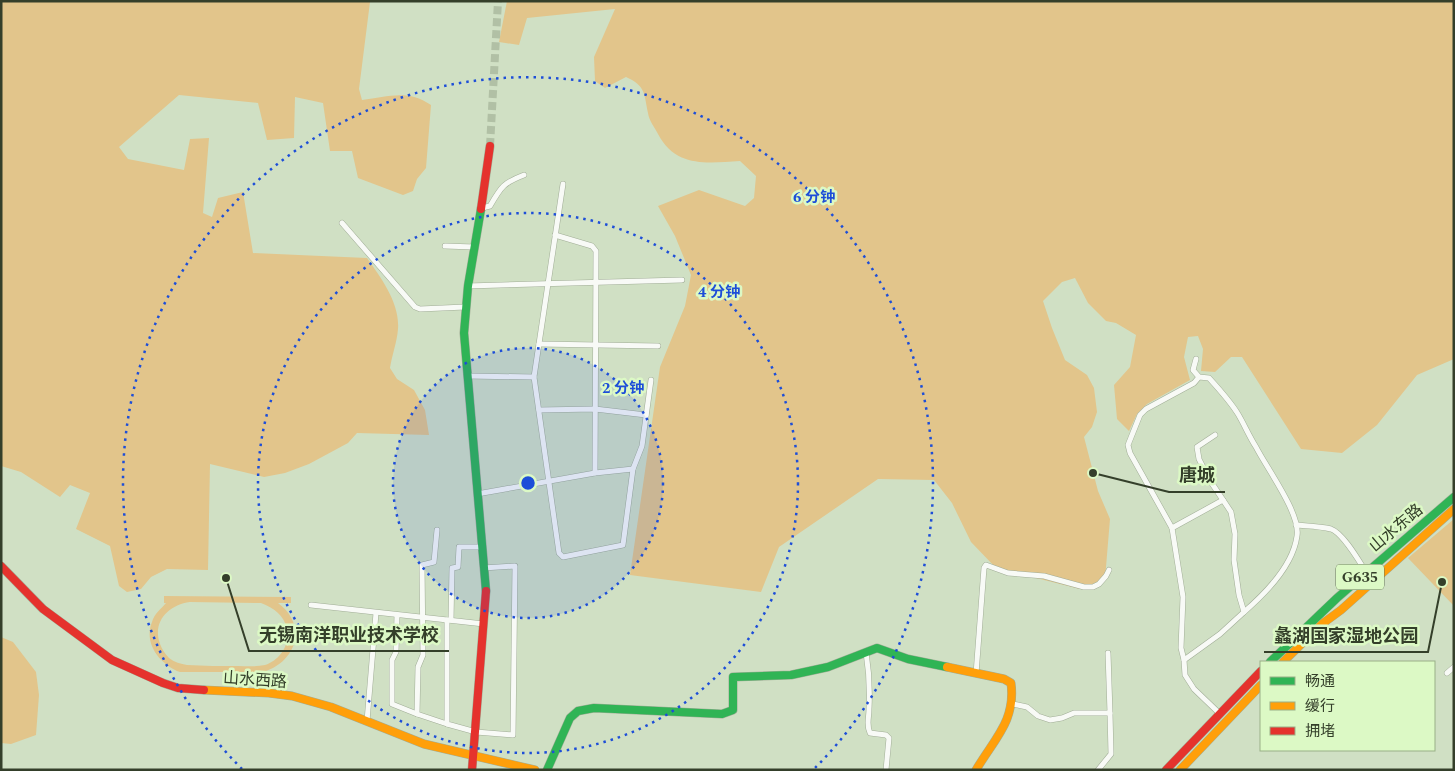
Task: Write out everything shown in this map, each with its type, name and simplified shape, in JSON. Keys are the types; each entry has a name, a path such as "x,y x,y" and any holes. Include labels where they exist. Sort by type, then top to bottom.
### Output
{"main road":[{"path":"472,770 486,593 464,334 467,286 488,178 490,146"},
{"name":"山水东路","path":"1271,661 1292,639 1366,572 1454,497"},
{"name":"山水东路","path":"1284,661 1322,624 1341,610 1454,510"},
{"name":"山水西路","path":"1,566 43,609 112,660 163,683 178,688 194,690 269,693 292,696 331,707 424,744 535,770"},
{"path":"547,770 570,718 578,711 594,708 722,714 733,710 733,677 791,675 828,667 877,648 908,659 1004,679 1010,682 1014,695 1012,710 976,770"},
{"path":"1166,770 1260,672"},
{"path":"1180,770 1260,685"}],"street":[{"path":"482,208 490,206 508,182 524,175"},
{"path":"563,184 534,377 559,554 563,557 623,546 633,469 642,446 651,380"},
{"path":"342,223 415,307 420,309 465,306"},
{"path":"555,235 592,246 596,251 595,473"},
{"path":"445,246 474,247"},
{"path":"467,286 682,280"},
{"path":"539,344 658,346"},
{"path":"1184,660 1220,634 1258,600 1277,578 1294,551 1298,533 1282,490 1256,448 1237,412 1209,378 1199,377 1193,370 1196,359"},
{"path":"468,376 534,377"},
{"path":"1199,377 1194,382 1146,409 1140,415 1128,445 1130,453 1172,528 1183,597 1181,648 1185,675 1194,690 1219,713"},
{"path":"538,410 595,410 646,414"},
{"path":"1215,435 1197,447 1199,459 1231,512 1235,534 1234,560 1239,595 1244,612"},
{"path":"477,494 595,473 633,469"},
{"path":"1172,528 1223,500"},
{"path":"1296,524 1333,530 1352,551 1366,572"},
{"path":"417,714 418,667 423,655 422,565 434,562 437,530"},
{"path":"447,724 452,568 458,567 459,547 482,546"},
{"path":"976,674 984,568 986,565 1008,573 1044,576 1084,588 1099,584 1109,570"},
{"path":"396,615 396,652 392,660 392,704 417,714 476,732 513,735 515,566 484,568"},
{"path":"311,605 484,624"},
{"path":"367,721 376,613"},
{"path":"866,652 869,674 870,712 867,727 870,733 886,735 889,738 886,770"},
{"path":"1098,770 1111,754 1108,653"},
{"path":"1447,673 1454,667"},
{"path":"1013,704 1027,707 1038,716 1050,720 1074,713 1110,713"}],"shaded area":[{"path":"1,1 375,1 370,2 359,89 362,100 397,95 414,97 431,105 426,168 417,179 413,191 403,195 358,178 352,151 330,151 323,103 295,97 294,138 267,140 258,103 179,95 119,147 128,159 184,170 190,139 209,138 203,213 212,217 218,198 243,192 253,253 367,258 393,300 398,319 397,339 390,368 397,379 414,390 425,410 429,435 357,433 348,443 309,464 285,473 264,477 210,464 208,570 167,569 151,577 141,589 127,592 119,586 110,546 76,529 90,493 70,485 60,497 21,472 1,466"},
{"path":"507,1 1454,1 1454,359 1417,375 1377,425 1342,453 1301,449 1242,357 1231,357 1215,372 1201,371 1203,349 1198,336 1188,337 1184,357 1190,380 1147,404 1137,414 1129,431 1117,419 1114,385 1130,367 1136,335 1116,323 1106,321 1088,303 1075,278 1062,282 1043,301 1065,360 1087,375 1094,388 1097,412 1092,427 1084,437 1098,491 1110,519 1105,579 1080,589 996,568 971,542 952,503 934,480 878,479 779,547 761,592 630,575 660,367 685,306 691,275 675,236 658,206 699,190 745,206 754,198 756,176 740,161 693,161 674,153 665,145 651,122 641,87 626,77 605,88 595,81 594,57 615,9 527,18 519,45 499,42"},
{"path":"1454,519 1454,606 1408,558"},
{"path":"164,596 291,597 291,603 278,603 293,622 295,632 291,652 275,667 263,672 180,672 160,659 152,646 150,638 153,619 166,603 164,603","holes":["190,602 261,603 270,607 281,616 286,624 288,635 283,651 270,663 258,666 185,665 169,658 160,644 158,636 160,622 169,611 182,604"]},
{"path":"1,637 13,642 36,672 39,695 36,735 11,744 1,743"}],"tunnel":[{"path":"490,146 498,1"}],"traffic: fast":[{"path":"481,209 468,286 464,333 486,591"},
{"path":"1271,661 1337,598 1454,497"},
{"path":"547,770 570,718 578,711 594,708 722,714 733,710 733,677 791,675 828,667 877,648 908,659 947,667"}],"traffic: slow":[{"path":"1284,661 1322,624 1341,610 1454,509"},
{"path":"947,667 1004,679 1011,683 1012,696 1007,719 976,770"},
{"path":"1180,770 1260,686"},
{"path":"204,690 292,696 331,707 424,744 535,770"}],"traffic: jam":[{"path":"481,209 490,146"},
{"path":"1,566 43,609 112,660 178,688 204,690"},
{"path":"472,770 486,591"},
{"path":"1166,770 1260,672"}],"place":[{"name":"唐城","path":"1093,473"},
{"name":"无锡南洋职业技术学校","path":"226,578"},
{"name":"蠡湖国家湿地公园","path":"1442,582"}]}
